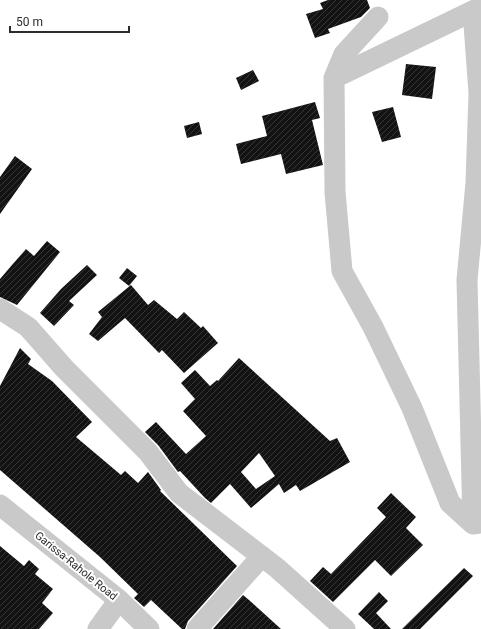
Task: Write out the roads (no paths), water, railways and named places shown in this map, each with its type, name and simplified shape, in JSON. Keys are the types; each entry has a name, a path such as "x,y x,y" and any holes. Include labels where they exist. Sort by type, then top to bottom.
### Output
{"street":[{"path":"334,78 477,9 479,93 476,183 467,280 477,524"},
{"path":"378,16 344,54 334,78 335,192 342,271 373,327 412,408 450,503 477,524"},
{"path":"0,309 28,327 64,368 148,452 179,494 262,556 345,629"},
{"name":"Garissa-Rahole Road","path":"0,505 119,600 149,629"},
{"path":"197,629 262,556"},
{"path":"98,629 119,600"}]}
